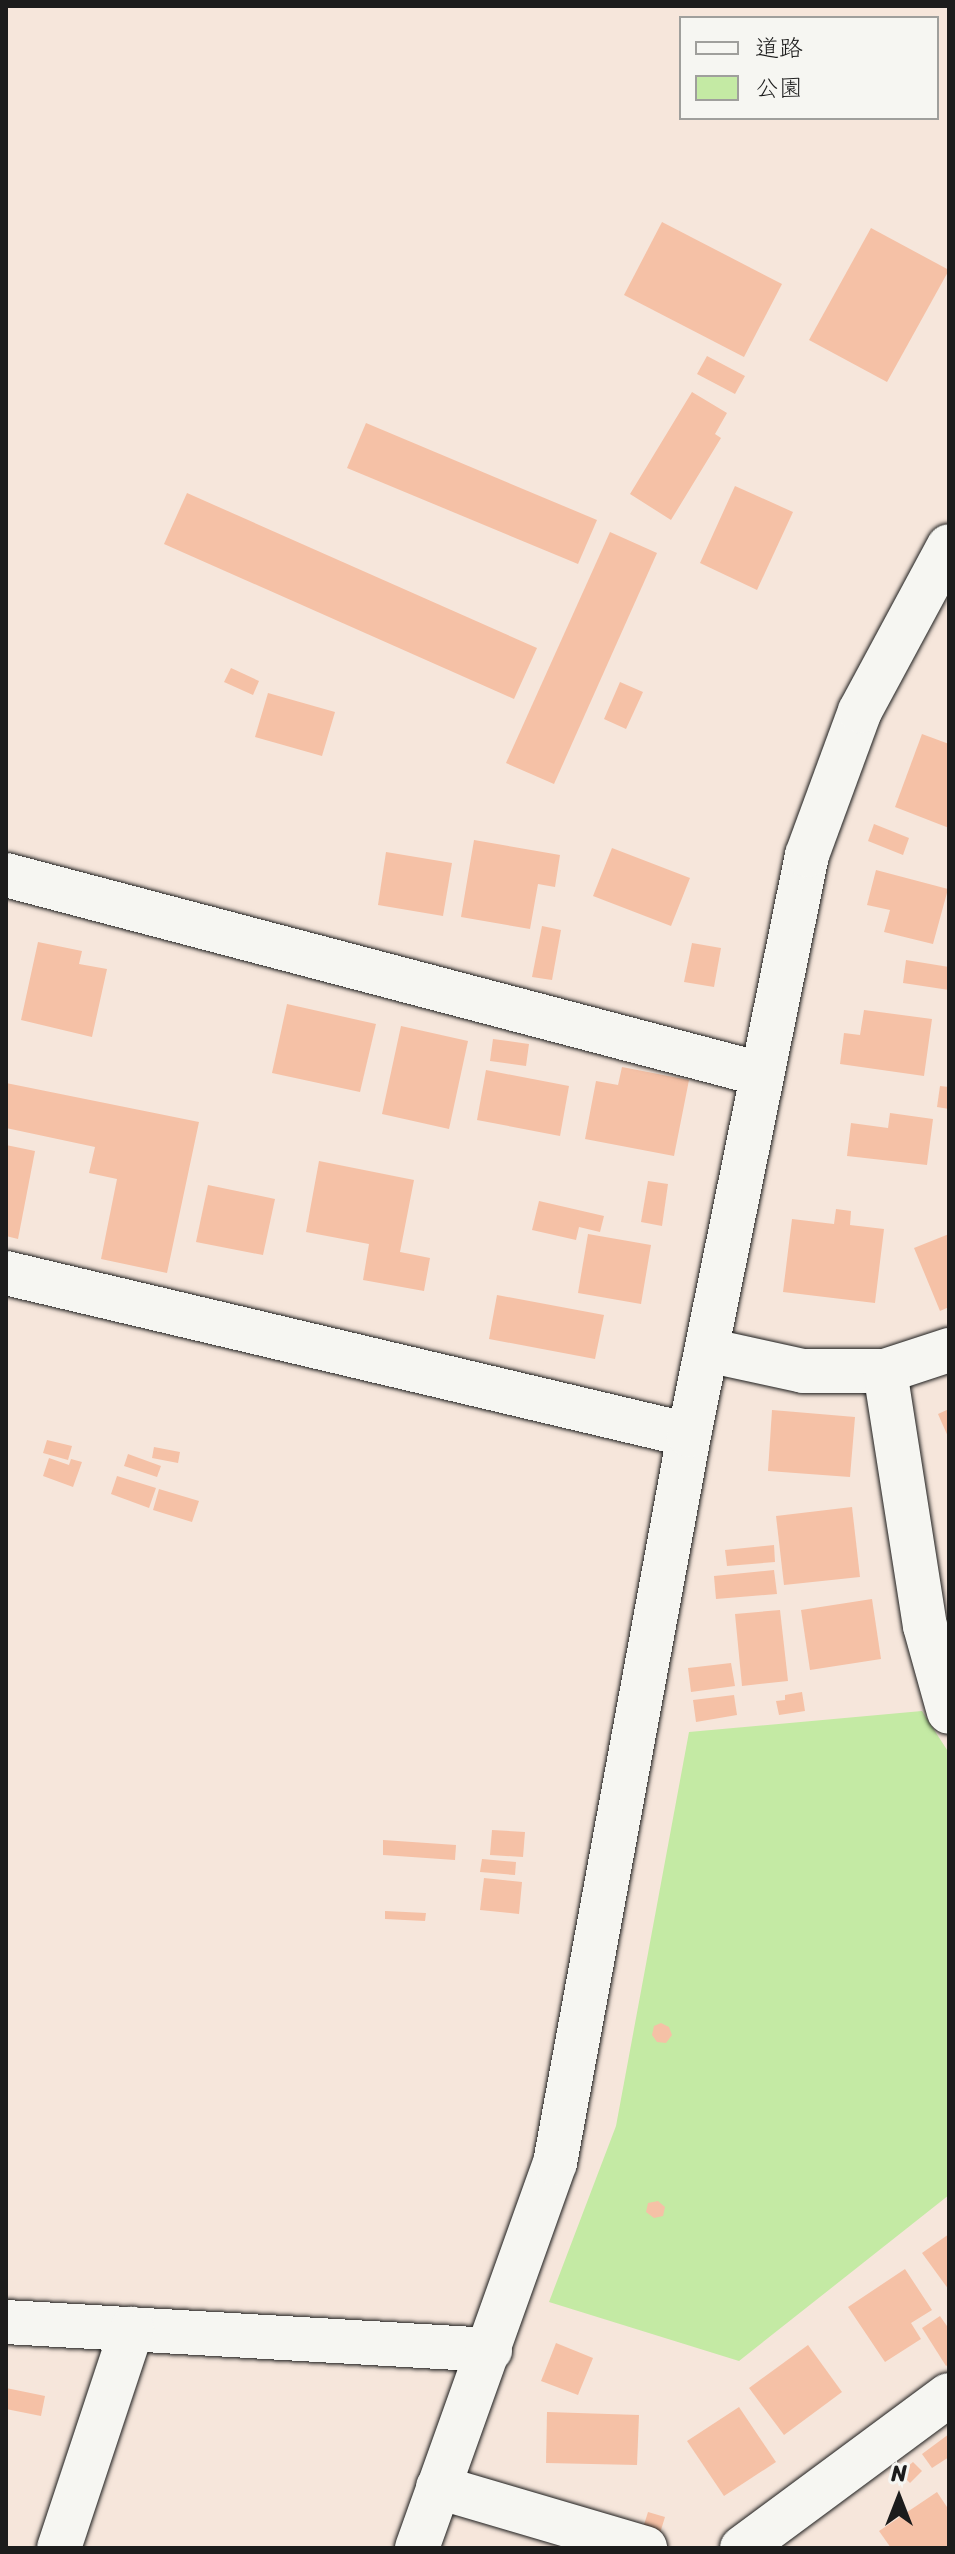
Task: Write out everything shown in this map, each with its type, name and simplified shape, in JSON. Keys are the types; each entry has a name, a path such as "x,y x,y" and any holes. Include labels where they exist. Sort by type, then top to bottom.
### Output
{"street":[{"path":"417,2548 555,2163 689,1435 807,855 860,711 949,546"},
{"path":"6,875 761,1074"},
{"path":"6,1273 689,1435"},
{"path":"707,1350 803,1371 885,1371 949,1350"},
{"path":"885,1371 925,1626 949,1712"},
{"path":"6,2322 490,2350"},
{"path":"59,2548 132,2329"},
{"path":"742,2548 949,2395"},
{"path":"438,2487 645,2548"}],"green space":[{"path":"922,1711 949,1753 949,2195 739,2361 549,2302 616,2126 689,1732"}],"building":[{"path":"662,222 782,284 744,357 624,295"},
{"path":"871,228 949,270 887,382 809,340"},
{"path":"707,356 745,376 735,394 697,374"},
{"path":"692,392 727,413 715,434 721,438 671,520 630,494"},
{"path":"366,423 597,520 578,564 347,468"},
{"path":"735,486 793,512 757,590 700,563"},
{"path":"187,493 537,648 514,699 164,544"},
{"path":"610,532 657,553 554,784 506,763"},
{"path":"231,668 259,681 253,695 224,682"},
{"path":"620,682 643,692 626,729 604,719"},
{"path":"268,693 335,712 322,756 255,737"},
{"path":"922,734 949,744 949,828 895,807"},
{"path":"874,824 909,838 903,855 868,841"},
{"path":"474,840 560,855 555,887 538,884 530,929 461,917"},
{"path":"612,848 690,878 671,926 593,896"},
{"path":"386,852 452,863 443,916 378,905"},
{"path":"876,870 948,889 933,944 884,932 890,910 867,905"},
{"path":"542,926 561,930 552,980 532,977"},
{"path":"38,942 82,951 79,964 107,969 92,1037 21,1020"},
{"path":"692,943 721,948 714,987 684,982"},
{"path":"906,960 949,967 949,990 903,983"},
{"path":"287,1004 376,1024 360,1092 272,1073"},
{"path":"864,1010 932,1019 924,1076 840,1064 844,1033 860,1035"},
{"path":"401,1026 468,1041 449,1129 382,1114"},
{"path":"493,1039 529,1044 526,1066 490,1061"},
{"path":"622,1067 689,1080 674,1156 585,1139 596,1081 618,1085"},
{"path":"486,1070 569,1086 560,1136 477,1120"},
{"path":"6,1083 199,1122 167,1273 101,1259 117,1179 89,1173 95,1147 6,1128"},
{"path":"940,1086 949,1087 949,1109 937,1107"},
{"path":"890,1113 933,1119 927,1165 847,1156 851,1123 888,1128"},
{"path":"6,1145 35,1151 18,1239 6,1236"},
{"path":"319,1161 414,1180 400,1252 430,1258 424,1291 363,1280 369,1244 306,1232"},
{"path":"648,1181 668,1184 662,1226 641,1222"},
{"path":"208,1185 275,1199 263,1255 196,1242"},
{"path":"539,1201 604,1216 600,1232 579,1227 576,1240 532,1230"},
{"path":"836,1209 851,1211 850,1225 884,1229 875,1303 783,1292 792,1219 834,1224"},
{"path":"588,1234 651,1245 641,1304 578,1293"},
{"path":"949,1234 949,1307 940,1311 914,1248"},
{"path":"497,1295 604,1315 595,1359 489,1339"},
{"path":"949,1409 949,1439 938,1414"},
{"path":"772,1410 855,1417 850,1477 768,1471"},
{"path":"47,1440 72,1446 68,1460 43,1453"},
{"path":"154,1447 180,1452 178,1463 152,1458"},
{"path":"128,1454 161,1466 157,1477 124,1466"},
{"path":"49,1458 69,1465 71,1459 82,1462 73,1487 43,1476"},
{"path":"117,1476 156,1488 149,1508 111,1494"},
{"path":"159,1489 199,1501 192,1522 153,1510"},
{"path":"852,1507 860,1577 784,1585 776,1516"},
{"path":"774,1545 775,1562 727,1566 725,1550"},
{"path":"774,1570 777,1594 716,1599 714,1576"},
{"path":"872,1599 881,1659 810,1670 801,1610"},
{"path":"780,1610 788,1681 742,1686 735,1614"},
{"path":"731,1663 735,1686 691,1692 688,1668"},
{"path":"802,1692 805,1711 779,1715 776,1701 785,1700 785,1695"},
{"path":"734,1695 737,1715 696,1722 693,1700"},
{"path":"492,1830 525,1832 523,1857 490,1855"},
{"path":"383,1840 456,1845 455,1860 383,1855"},
{"path":"482,1859 516,1862 515,1875 480,1872"},
{"path":"484,1878 522,1882 519,1914 480,1910"},
{"path":"385,1911 426,1913 425,1921 385,1919"},
{"path":"661,2023 669,2027 672,2035 666,2043 657,2042 652,2035 654,2026"},
{"path":"658,2201 665,2207 663,2216 654,2218 646,2212 648,2203"},
{"path":"949,2234 949,2290 922,2253"},
{"path":"905,2269 932,2310 911,2323 921,2339 885,2362 848,2307"},
{"path":"940,2316 949,2329 949,2364 946,2366 922,2328"},
{"path":"556,2343 593,2358 578,2395 541,2381"},
{"path":"808,2345 842,2392 784,2435 749,2388"},
{"path":"6,2388 45,2396 41,2416 6,2409"},
{"path":"739,2407 776,2462 724,2496 687,2441"},
{"path":"547,2412 639,2415 637,2465 546,2463"},
{"path":"949,2434 949,2457 932,2468 922,2454"},
{"path":"913,2462 922,2471 910,2483 900,2473"},
{"path":"937,2492 949,2510 949,2548 891,2548 879,2531"},
{"path":"648,2512 665,2517 660,2533 643,2528"}]}
